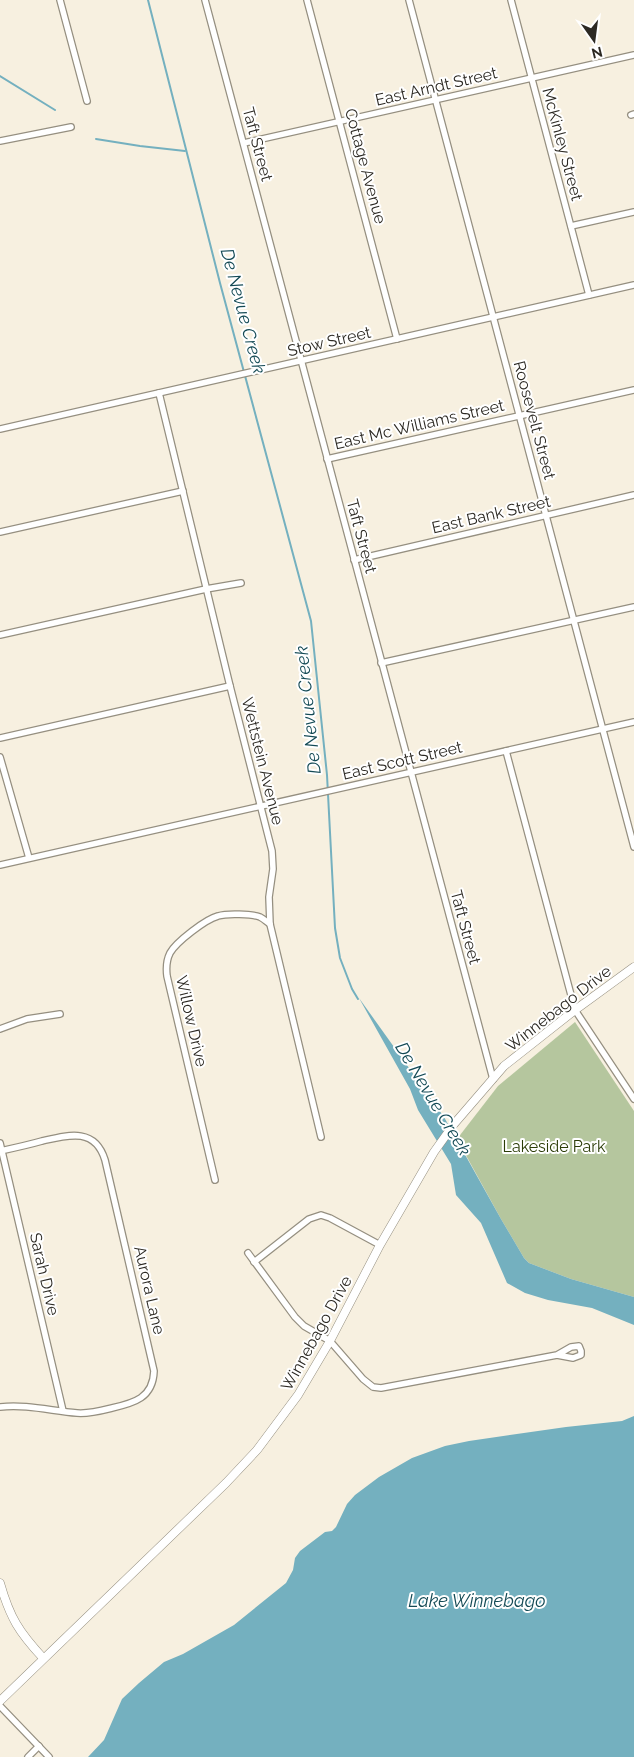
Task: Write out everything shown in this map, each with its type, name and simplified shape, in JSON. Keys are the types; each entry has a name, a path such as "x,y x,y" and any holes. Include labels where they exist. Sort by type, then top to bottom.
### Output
{"main road":[{"name":"Winnebago Drive","path":"0,1701 242,1467 286,1413 330,1340 380,1245 434,1152 454,1124 504,1066 575,1010 634,967"},
{"path":"0,1583 16,1625 43,1658"}],"street":[{"path":"60,0 87,101"},
{"name":"Taft Street","path":"205,0 493,1079"},
{"name":"Cottage Avenue","path":"307,0 397,339"},
{"name":"Roosevelt Street","path":"409,0 634,847"},
{"name":"McKinley Street","path":"511,0 589,295"},
{"name":"East Arndt Street","path":"244,143 634,55"},
{"path":"0,141 71,126"},
{"path":"571,226 634,212"},
{"name":"Stow Street","path":"0,429 634,285"},
{"name":"East Mc Williams Street","path":"327,459 634,390"},
{"name":"Wettstein Avenue","path":"160,393 273,861 269,897 270,924 321,1137"},
{"path":"0,532 183,491"},
{"name":"East Bank Street","path":"354,560 634,495"},
{"path":"0,635 206,588 241,583"},
{"path":"381,663 634,606"},
{"path":"0,738 230,686"},
{"name":"East Scott Street","path":"0,866 634,722"},
{"path":"506,751 575,1010 634,1099"},
{"path":"0,757 29,858"},
{"name":"Willow Drive","path":"215,1180 167,976 167,961 176,945 214,917 225,915 253,916 261,918 270,924"},
{"path":"0,1029 27,1019 60,1014"},
{"name":"Aurora Lane","path":"0,1407 16,1406 84,1413 95,1412 132,1403 142,1397 150,1388 154,1375 105,1160 99,1148 86,1138 72,1135 1,1151"},
{"name":"Sarah Drive","path":"0,1143 63,1411"},
{"path":"254,1262 309,1219 322,1215 380,1245"},
{"path":"248,1253 295,1317 304,1326 330,1340 363,1379 373,1387 381,1388 557,1355"},
{"path":"0,1706 49,1757"},
{"path":"28,1757 39,1746"}],"green space":[{"name":"Lakeside Park","path":"575,1022 634,1111 634,1297 571,1279 529,1263 524,1258 501,1219 457,1139 498,1086"}],"water":[{"path":"359,998 444,1117 524,1258 529,1263 571,1279 634,1297 634,1325 592,1308 548,1300 525,1293 507,1283 481,1223 456,1195 451,1164 418,1110 410,1089"},
{"name":"Lake Winnebago","path":"634,1416 634,1757 88,1757 104,1740 122,1699 164,1662 183,1654 234,1625 286,1583 293,1570 295,1558 300,1551 325,1532 332,1531 336,1527 347,1504 355,1495 379,1477 412,1458 445,1446 566,1427 622,1421"}],"waterway":[{"name":"De Nevue Creek","path":"148,0 220,283 311,621 327,775 335,928 340,958 358,999"},
{"path":"0,76 55,110"},
{"path":"96,139 185,151"}]}
